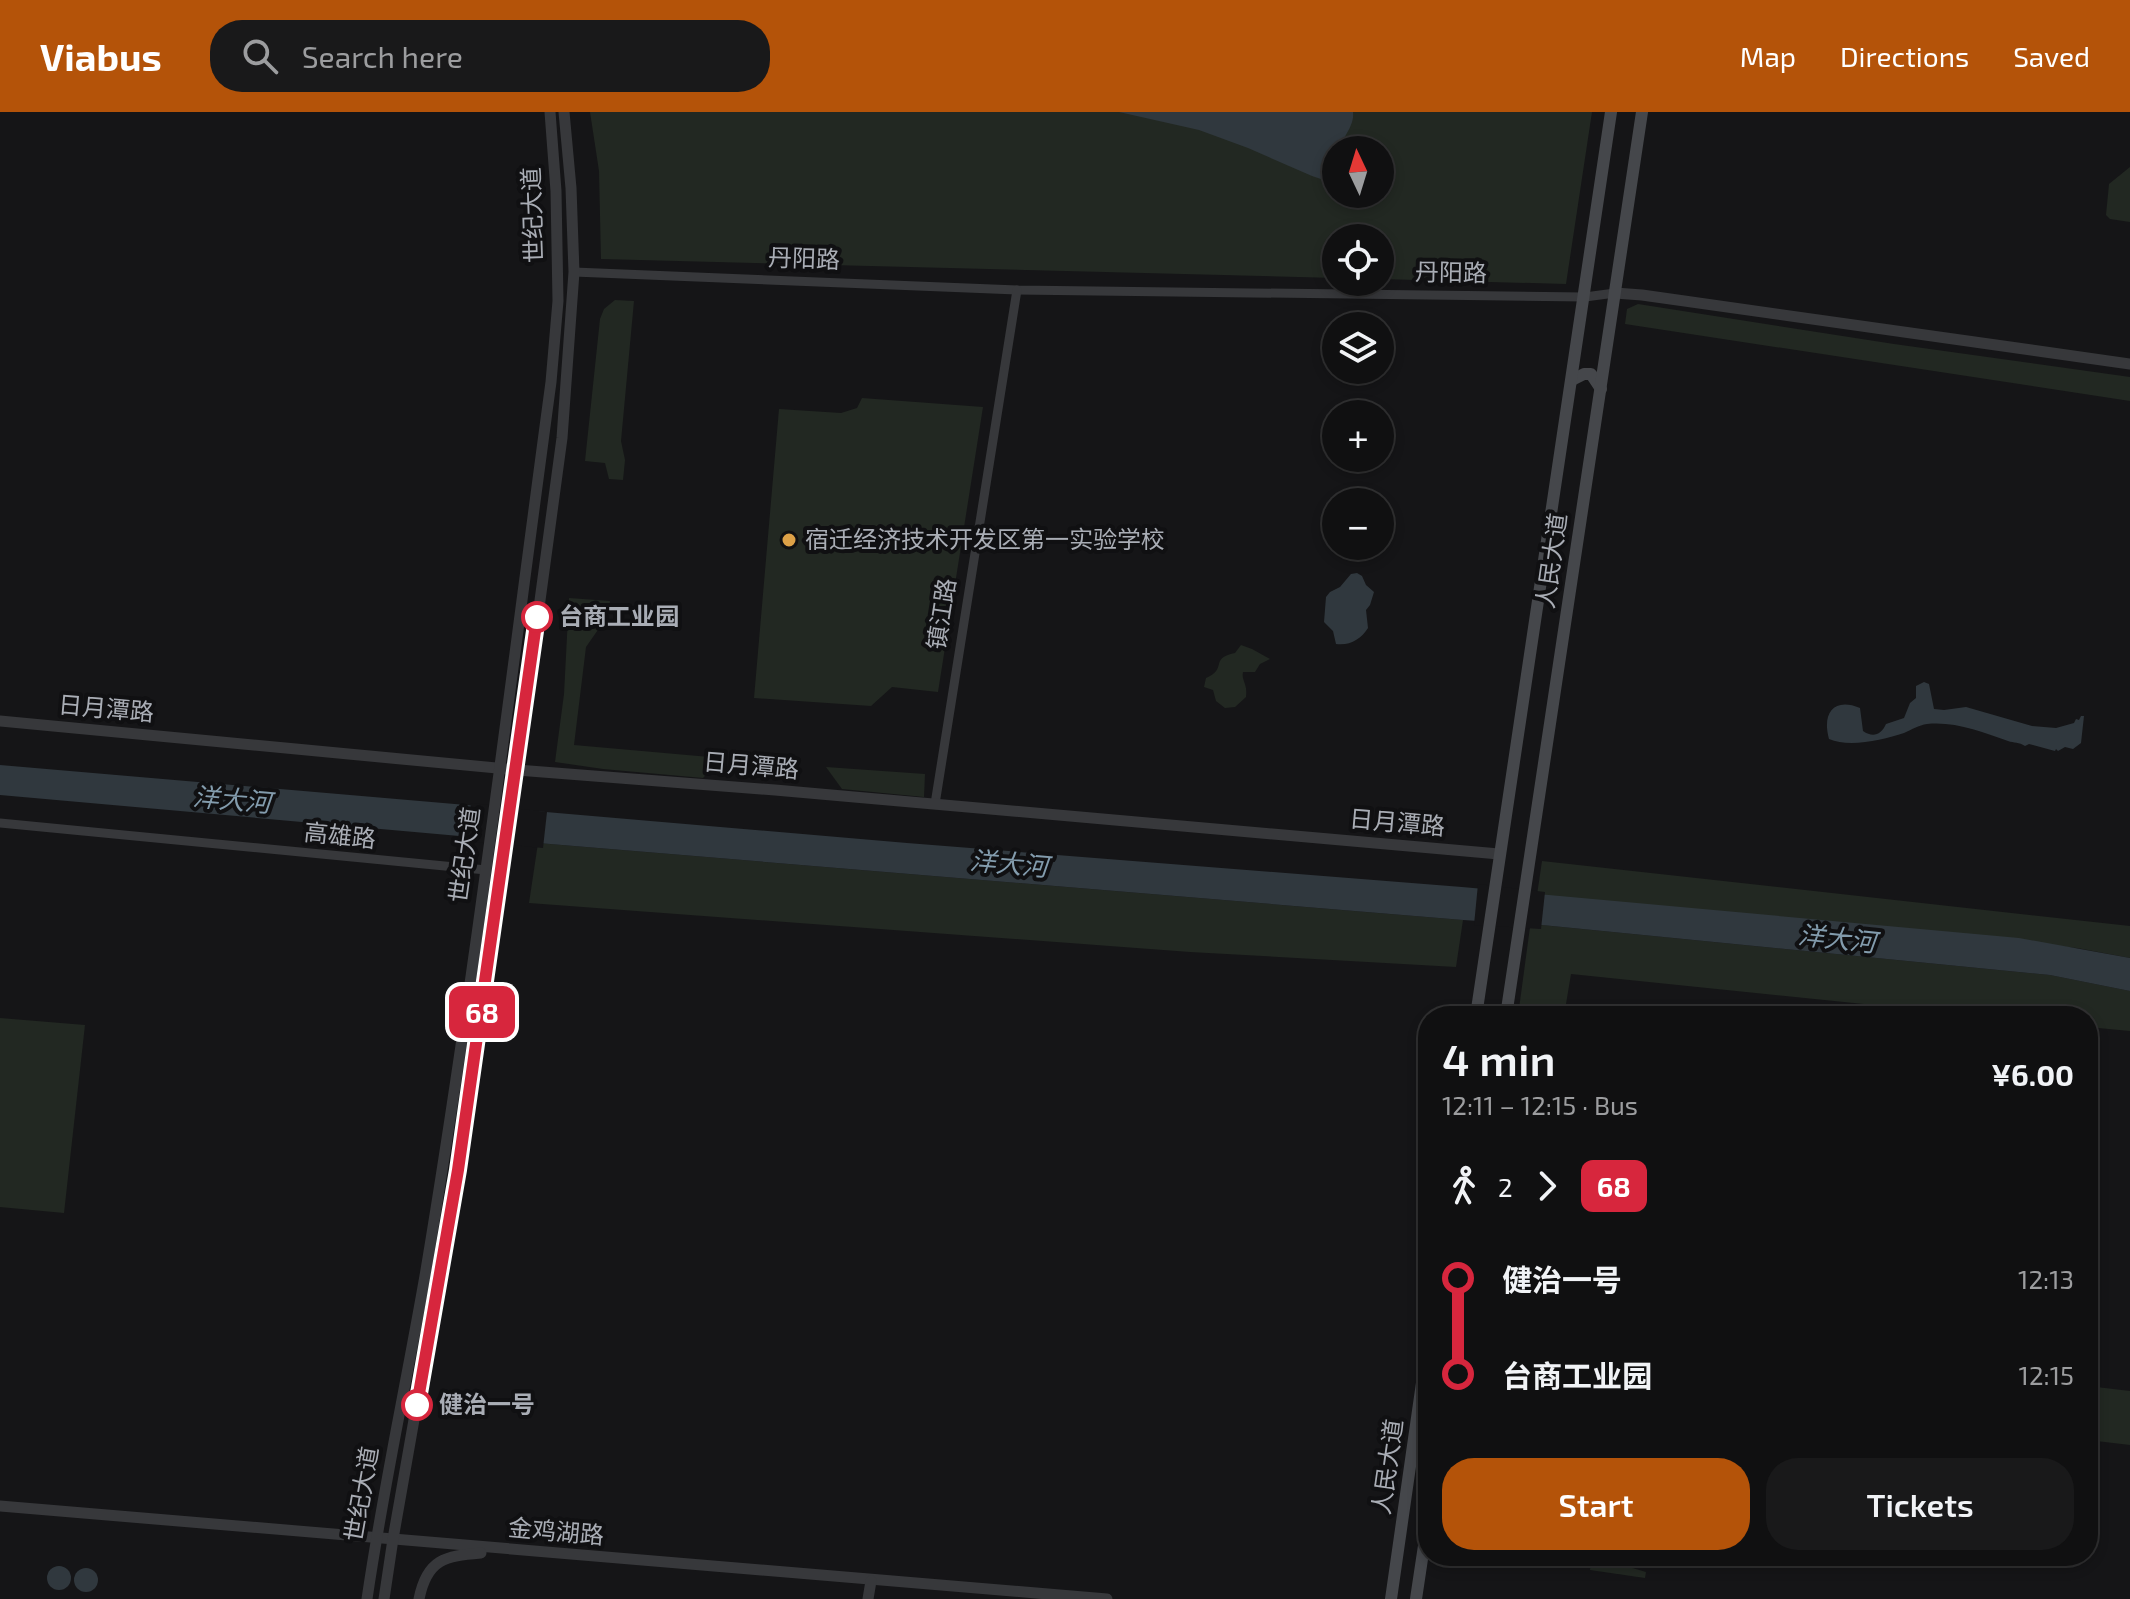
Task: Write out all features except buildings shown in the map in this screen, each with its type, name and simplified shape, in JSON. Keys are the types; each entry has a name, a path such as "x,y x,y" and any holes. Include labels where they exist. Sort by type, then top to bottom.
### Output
{"main road":[{"name":"人民大道","path":"1477,1006 1611,112"},
{"name":"人民大道","path":"1508,1006 1642,112"},
{"path":"1572,380 1591,374 1601,389"},
{"name":"人民大道","path":"1391,1599 1418,1412"},
{"path":"1399,1548 1410,1558 1418,1555"},
{"name":"人民大道","path":"1416,1599 1421,1566"}],"street":[{"name":"世纪大道","path":"367,1599 425,1271 486,870 551,382 558,301 556,191 550,112"},
{"name":"世纪大道","path":"384,1599 458,1170 562,438 574,272 564,112"},
{"name":"丹阳路","path":"574,272 1017,290 1585,297 1615,293 2130,364"},
{"name":"镇江路","path":"935,804 1017,290"},
{"name":"日月潭路","path":"0,721 517,770 1499,854"},
{"name":"高雄路","path":"0,823 486,870"},
{"name":"金鸡湖路","path":"0,1506 1107,1599"},
{"path":"419,1599 422,1587 439,1561 451,1555 519,1551"},
{"path":"868,1599 871,1581"}],"shaded area":[{"path":"590,112 1592,112 1566,284 1394,279 1394,224 1322,224 1322,278 601,259 599,171"},
{"path":"2130,167 2130,222 2110,219 2106,215 2109,184"},
{"path":"615,300 634,301 621,441 625,460 623,480 609,479 605,463 585,461 600,319 604,309"},
{"path":"1638,304 2130,377 2130,401 1625,324 1627,309"},
{"path":"862,398 983,407 938,692 892,687 871,706 754,698 779,409 841,413 857,408"},
{"path":"569,598 610,601 609,614 586,647 574,745 721,758 703,778 555,762 564,694"},
{"path":"1241,645 1270,659 1260,664 1255,672 1243,672 1246,697 1235,707 1225,708 1216,701 1213,690 1204,687 1206,678 1216,671 1223,658 1235,653"},
{"path":"826,767 925,774 924,797 842,789"},
{"path":"538,843 1463,920 1456,967 1190,952 529,903"},
{"path":"1542,861 2130,926 2130,958 2077,948 1537,895"},
{"path":"1542,925 2050,975 2130,991 2130,1031 2098,1028 2098,1006 1883,1006 1571,974 1566,1006 1519,1006 1530,927"},
{"path":"0,1018 85,1025 64,1213 0,1207"},
{"path":"2098,1387 2130,1391 2130,1445 2098,1441"},
{"path":"1591,1566 1621,1566 1646,1572 1645,1578 1590,1570"}],"water":[{"path":"1119,112 1353,112 1345,136 1322,136 1321,179 1199,130"},
{"path":"1357,573 1374,592 1366,610 1368,628 1355,641 1336,644 1333,631 1324,622 1326,597 1351,574"},
{"path":"1924,682 1929,684 1934,709 1966,707 2032,726 2056,728 2074,723 2084,716 2081,743 2073,749 2065,747 2055,751 2029,744 2025,746 1948,724 1924,725 1896,736 1866,742 1846,743 1829,739 1827,722 1836,706 1860,708 1863,731 1876,734 1886,724 1904,718 1910,703 1916,698 1916,686"},
{"name":"洋大河","path":"0,765 1462,887 2019,938 2130,958 2130,991 2050,975 1542,925 538,843 0,795"},
{"path":"59,1566 68,1569 71,1578 68,1587 59,1590 50,1587 47,1578 50,1569"},
{"path":"86,1568 95,1571 98,1580 95,1589 86,1592 77,1589 74,1580 77,1571"}],"pier":[{"path":"471,803 547,812 543,848 466,841"},
{"path":"1478,884 1545,892 1541,929 1474,925"}],"bus line":[{"name":"68","path":"417,1405 458,1170 537,617"}],"place":[{"name":"宿迁经济技术开发区第一实验学校","path":"789,540"},
{"name":"台商工业园","path":"537,617"},
{"name":"健治一号","path":"417,1405"}]}
